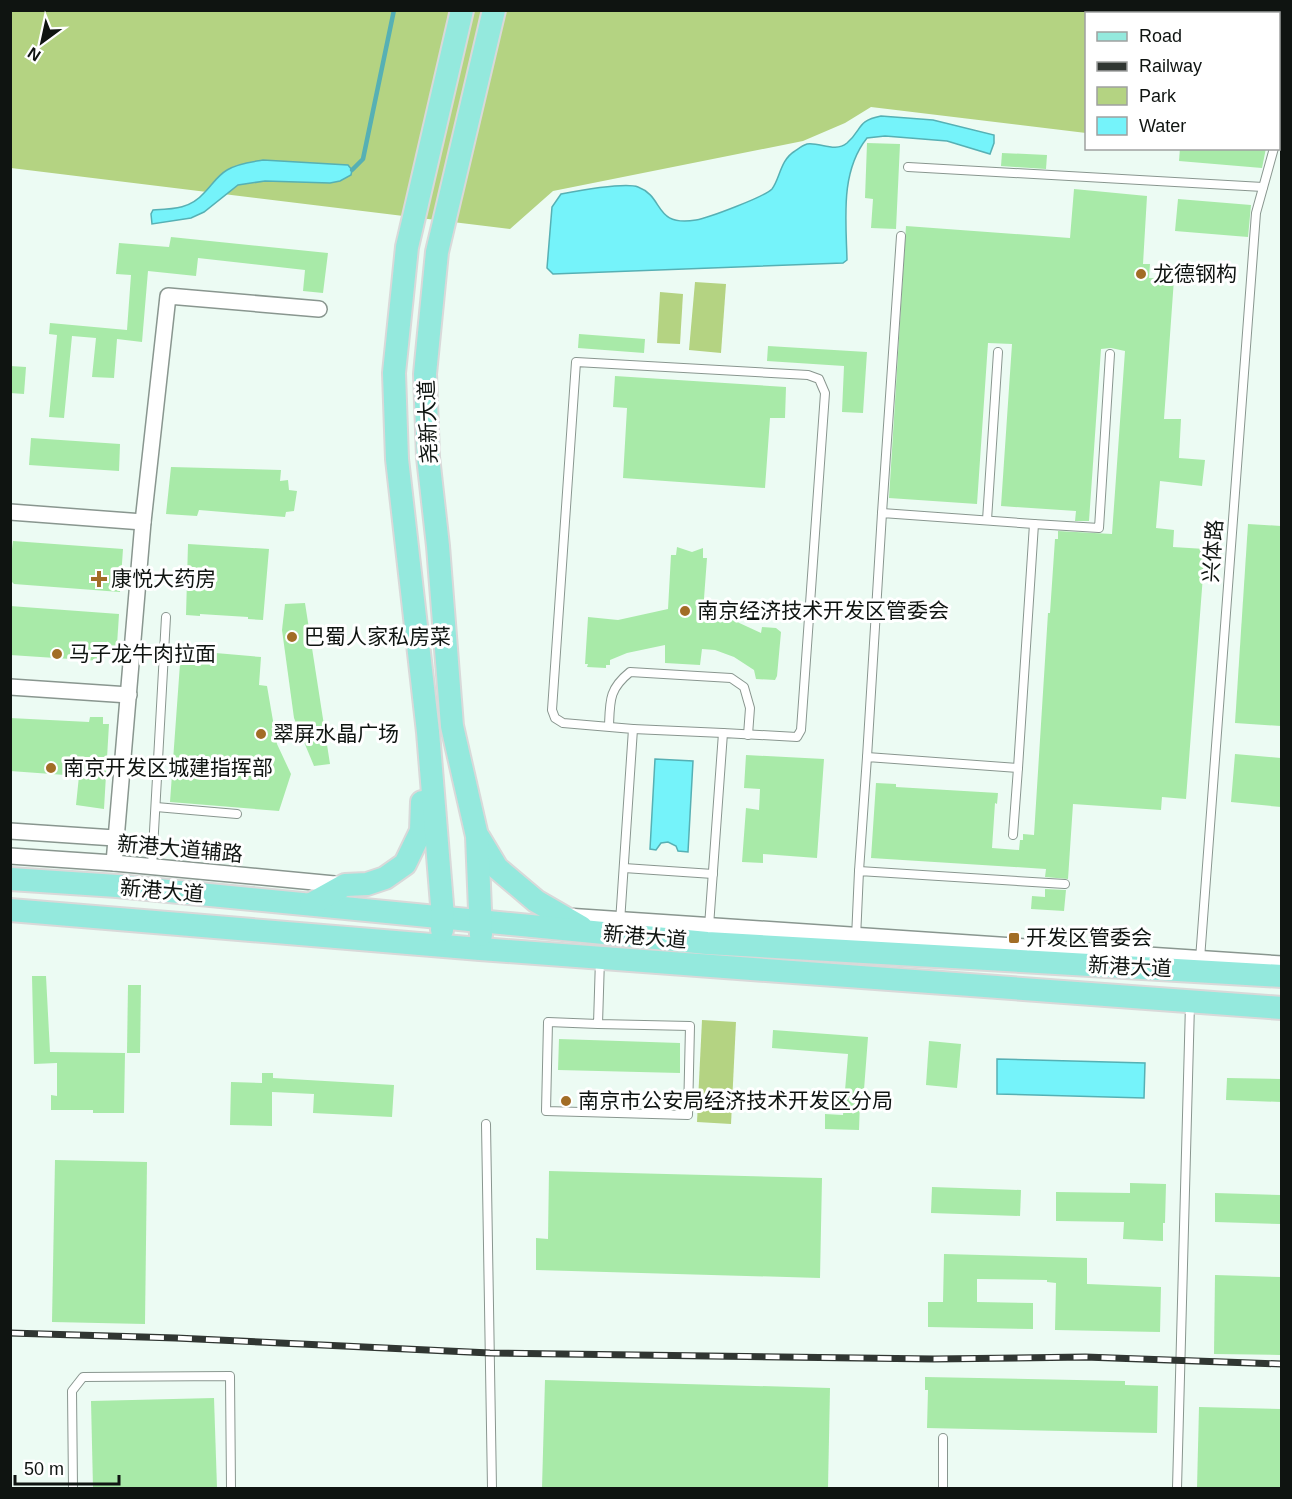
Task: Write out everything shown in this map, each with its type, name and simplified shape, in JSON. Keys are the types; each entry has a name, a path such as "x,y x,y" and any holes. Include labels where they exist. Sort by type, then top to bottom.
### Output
{"main road":[{"name":"尧新大道","path":"441,945 443,917 428,732 397,459 394,373 407,247 462,10"},
{"name":"尧新大道","path":"480,949 477,836 452,726 438,546 428,457 425,374 437,252 494,10"},
{"name":"尧新大道","path":"311,904 345,885 367,884 385,878 405,864 421,831 428,732"},
{"name":"尧新大道","path":"477,836 497,868 536,902 590,932"},
{"name":"新港大道","path":"10,879 117,886 590,932 620,927 1281,976"},
{"name":"新港大道","path":"10,910 480,949 1281,1008"}],"street":[{"path":"114,863 143,522 168,296 319,309"},
{"path":"10,512 143,522"},
{"path":"10,687 129,695"},
{"path":"10,831 115,838"},
{"name":"新港大道辅路","path":"10,856 114,863 345,885"},
{"path":"560,915 620,927"},
{"path":"855,943 1281,964"}],"lane":[{"name":"兴体路","path":"1200,959 1256,213 1273,150"},
{"path":"908,167 1263,187"},
{"path":"855,943 901,236"},
{"path":"987,520 998,352"},
{"path":"882,513 1099,528 1110,354"},
{"path":"576,362 808,375 819,379 825,393 801,730 797,737 609,726 563,723 555,718 552,710 576,362"},
{"path":"1013,835 1034,524"},
{"path":"152,867 166,617"},
{"path":"609,726 610,704 616,683 630,672 731,678 744,687 750,708 748,735"},
{"path":"620,927 633,729"},
{"path":"708,934 723,733"},
{"path":"867,758 1018,768"},
{"path":"156,807 237,814"},
{"path":"624,868 713,874"},
{"path":"859,870 1065,884"},
{"path":"598,1024 600,957"},
{"path":"1177,1488 1191,1003"},
{"path":"548,1022 598,1024 690,1026 688,1114 546,1111 548,1022"},
{"path":"486,1124 492,1488"},
{"path":"73,1488 72,1391 83,1377 230,1376 231,1488"},
{"path":"943,1438 943,1488"}],"green space":[{"path":"11,11 1190,11 1085,12 1085,133 871,107 845,123 803,141 553,191 510,229 11,168"},
{"path":"695,282 726,284 721,353 689,350"},
{"path":"660,292 683,294 680,344 657,343"},
{"path":"702,1020 736,1022 731,1124 697,1122"}],"water":[{"path":"881,116 933,120 994,135 994,143 990,154 947,141 885,136 867,138 852,166 846,196 847,260 843,263 553,274 547,268 552,207 561,194 623,186 638,187 652,197 661,210 673,219 696,220 736,207 767,193 775,185 786,159 802,146 812,144 842,146 852,138 863,123"},
{"path":"263,160 348,165 352,170 351,175 330,183 265,181 238,185 204,212 191,218 152,224 153,210 187,205 199,198 227,170 240,164"},
{"path":"655,759 693,761 688,852 678,851 676,846 668,842 661,843 656,850 650,849"},
{"path":"997,1059 1145,1063 1144,1098 997,1094"}],"building":[{"path":"867,143 900,144 896,229 871,228 873,199 865,198"},
{"path":"1180,150 1266,150 1262,168 1179,161"},
{"path":"1002,153 1047,155 1046,169 1001,166"},
{"path":"1074,189 1147,196 1143,264 1150,264 1149,278 1174,279 1164,419 1181,419 1179,458 1205,460 1202,486 1160,481 1156,528 1174,530 1173,547 1205,549 1186,799 1162,797 1161,810 1073,804 1068,879 1045,877 1046,869 871,858 876,783 896,784 896,787 998,793 997,804 995,803 992,848 1019,850 1023,834 1034,835 1055,539 1058,539 1058,531 1112,534 1125,351 1111,348 1101,349 1089,521 1075,521 1076,511 1001,506 1012,344 988,343 977,504 889,498 906,226 1070,238"},
{"path":"1178,199 1251,205 1248,237 1175,231"},
{"path":"171,237 328,253 323,293 303,291 305,270 198,258 196,276 148,271 142,342 117,339 114,378 92,377 96,338 72,336 64,418 49,417 57,335 49,334 50,323 127,330 131,275 116,274 119,243 169,247"},
{"path":"579,334 645,339 644,353 578,348"},
{"path":"768,346 867,352 863,413 842,412 844,366 767,361"},
{"path":"10,366 26,367 24,394 10,393"},
{"path":"615,376 786,387 785,418 770,418 765,488 623,478 627,408 613,407"},
{"path":"31,438 120,444 119,471 29,465"},
{"path":"171,467 281,470 280,481 288,480 289,490 297,491 294,511 286,512 285,517 199,510 197,516 166,514"},
{"path":"1248,524 1281,526 1281,726 1235,723"},
{"path":"13,541 123,549 120,592 14,584 10,580 10,549 12,549"},
{"path":"188,544 269,549 263,620 248,619 248,617 186,615"},
{"path":"677,547 692,552 703,548 703,558 707,558 703,612 735,621 761,633 762,627 776,628 781,632 775,680 756,679 754,670 734,657 715,650 702,649 700,665 665,663 665,645 627,653 610,660 610,665 606,665 606,668 587,667 588,664 585,664 588,617 618,620 668,609 671,555 676,555"},
{"path":"305,603 330,764 314,766 294,718 282,630 285,604"},
{"path":"10,606 119,614 117,645 101,661 10,655"},
{"name":"翠屏水晶广场","path":"181,650 261,657 259,685 267,686 277,744 291,774 279,811 170,802"},
{"path":"90,717 103,717 103,724 109,724 104,809 76,805 79,776 10,771 10,718 89,722"},
{"path":"1235,754 1281,758 1281,807 1231,802"},
{"path":"746,755 824,759 817,858 763,854 763,863 742,862 746,808 759,810 760,789 744,788"},
{"path":"1045,889 1066,890 1064,911 1031,909 1032,896 1045,897"},
{"path":"32,976 46,976 50,1052 125,1053 124,1113 51,1110 51,1095 57,1096 57,1063 34,1064"},
{"path":"128,985 141,985 140,1053 127,1053"},
{"path":"773,1030 868,1037 859,1130 825,1129 825,1114 843,1115 848,1054 772,1048"},
{"path":"559,1039 680,1043 680,1073 558,1070"},
{"path":"929,1041 961,1044 957,1088 926,1085"},
{"path":"262,1073 273,1073 273,1078 394,1085 392,1117 313,1113 314,1094 272,1092 272,1126 230,1125 231,1082 262,1083"},
{"path":"1227,1078 1281,1079 1281,1102 1226,1100"},
{"path":"55,1160 147,1162 145,1324 52,1322"},
{"path":"549,1171 822,1178 820,1278 536,1270 536,1238 548,1239"},
{"path":"1130,1183 1166,1184 1163,1241 1123,1239 1124,1222 1056,1221 1056,1192 1130,1193"},
{"path":"932,1187 1021,1190 1020,1216 931,1213"},
{"path":"1215,1193 1281,1195 1281,1224 1215,1222"},
{"path":"944,1254 1087,1258 1087,1284 1161,1287 1160,1332 1055,1330 1056,1283 1047,1282 1047,1280 977,1279 977,1302 1033,1303 1033,1329 928,1327 928,1302 943,1302"},
{"path":"1215,1275 1281,1277 1281,1355 1214,1354"},
{"path":"925,1377 1125,1381 1125,1385 1158,1386 1157,1433 927,1428 928,1390 925,1390"},
{"path":"545,1380 830,1388 828,1488 542,1488"},
{"path":"214,1398 217,1488 93,1488 91,1401"},
{"path":"1199,1407 1281,1409 1281,1488 1197,1488"}],"waterway":[{"path":"352,170 363,159 394,10"}],"railway":[{"path":"10,1333 176,1338 490,1353 934,1359 1085,1357 1282,1364"}],"place":[{"name":"龙德钢构","path":"1141,274"},
{"name":"康悦大药房","path":"99,579"},
{"name":"南京经济技术开发区管委会","path":"685,611"},
{"name":"巴蜀人家私房菜","path":"292,637"},
{"name":"马子龙牛肉拉面","path":"57,654"},
{"name":"翠屏水晶广场","path":"261,734"},
{"name":"南京开发区城建指挥部","path":"51,768"},
{"name":"开发区管委会","path":"1014,938"},
{"name":"南京市公安局经济技术开发区分局","path":"566,1101"}]}
